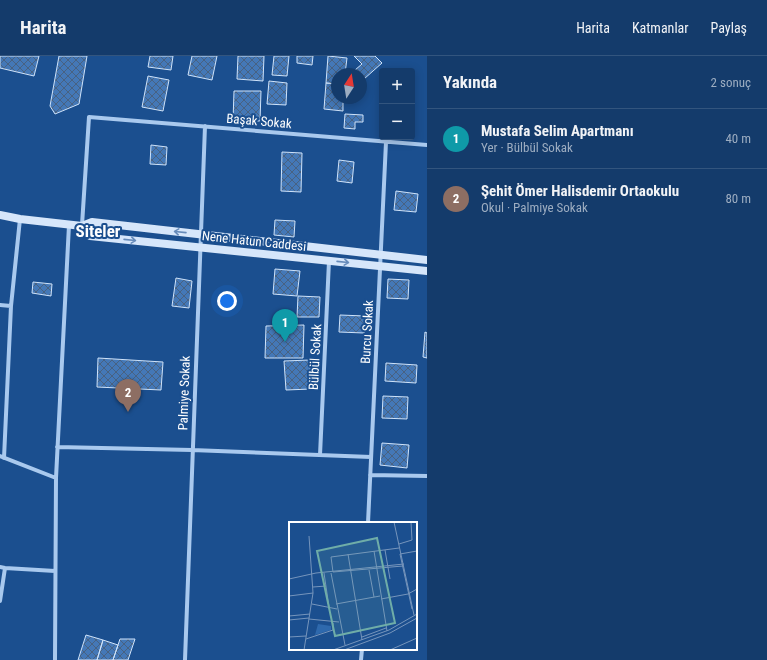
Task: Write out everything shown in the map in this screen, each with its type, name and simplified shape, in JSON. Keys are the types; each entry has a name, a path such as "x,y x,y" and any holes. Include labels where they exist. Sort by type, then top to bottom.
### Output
{"street":[{"name":"Başak Sokak","path":"82,226 90,117 427,146"},
{"name":"Palmiye Sokak","path":"185,660 205,126"},
{"name":"Burcu Sokak","path":"368,522 386,142"},
{"name":"Nene Hatun Caddesi","path":"0,215 69,225 82,226 92,222 427,260"},
{"path":"20,219 11,306 2,457 56,478"},
{"path":"54,660 56,478 69,225"},
{"name":"Nene Hatun Caddesi","path":"82,226 90,236 427,270"},
{"name":"Bülbül Sokak","path":"320,455 329,260"},
{"path":"0,305 11,306"},
{"path":"58,447 192,450 371,458"},
{"path":"370,475 427,476"},
{"path":"0,601 2,568 55,571"},
{"path":"361,660 362,650"}],"building":[{"path":"0,56 39,56 34,76 0,68"},
{"path":"59,56 87,56 79,104 55,114 50,106"},
{"path":"150,56 173,56 171,70 148,67"},
{"path":"192,56 217,56 212,80 188,75"},
{"path":"238,56 264,56 263,81 237,79"},
{"path":"274,56 289,56 287,76 272,75"},
{"path":"297,56 313,56 312,65 297,63"},
{"path":"328,56 347,58 346,68 331,68 331,83 326,83"},
{"path":"354,56 375,56 382,63 367,76 367,68 357,68 362,64"},
{"path":"148,76 169,80 163,111 142,107"},
{"path":"269,81 287,83 286,105 267,104"},
{"path":"326,83 331,83 331,104 343,104 343,111 324,109"},
{"path":"234,91 261,91 260,121 233,121"},
{"path":"345,114 363,115 363,122 355,122 355,129 344,128"},
{"path":"151,145 167,147 166,165 150,164"},
{"path":"282,152 302,153 301,192 281,191"},
{"path":"339,160 354,162 352,183 337,181"},
{"path":"396,191 418,194 416,212 394,210"},
{"path":"275,220 295,221 294,237 274,235"},
{"path":"275,269 300,271 297,296 273,294"},
{"path":"176,278 192,281 189,308 172,306"},
{"path":"388,279 409,280 408,299 387,298"},
{"path":"33,282 52,284 51,296 32,293"},
{"path":"298,296 320,297 319,317 297,317"},
{"path":"340,315 365,316 364,333 339,332"},
{"path":"304,325 303,358 265,358 266,326"},
{"path":"425,332 427,333 427,358 423,357"},
{"path":"98,358 163,362 161,390 97,387"},
{"path":"310,360 311,389 286,390 284,361"},
{"path":"386,363 417,365 416,383 385,381"},
{"path":"383,396 408,397 407,419 382,418"},
{"path":"382,443 409,445 407,468 380,465"},
{"path":"86,635 103,640 97,660 78,660"},
{"path":"120,639 135,639 128,660 113,660"},
{"path":"103,640 118,645 113,660 97,660"}],"place":[{"name":"Mustafa Selim Apartmanı","path":"285,342"},
{"name":"Şehit Ömer Halisdemir Ortaokulu","path":"128,412"}],"district":[{"name":"Siteler","path":"98,231"}]}
